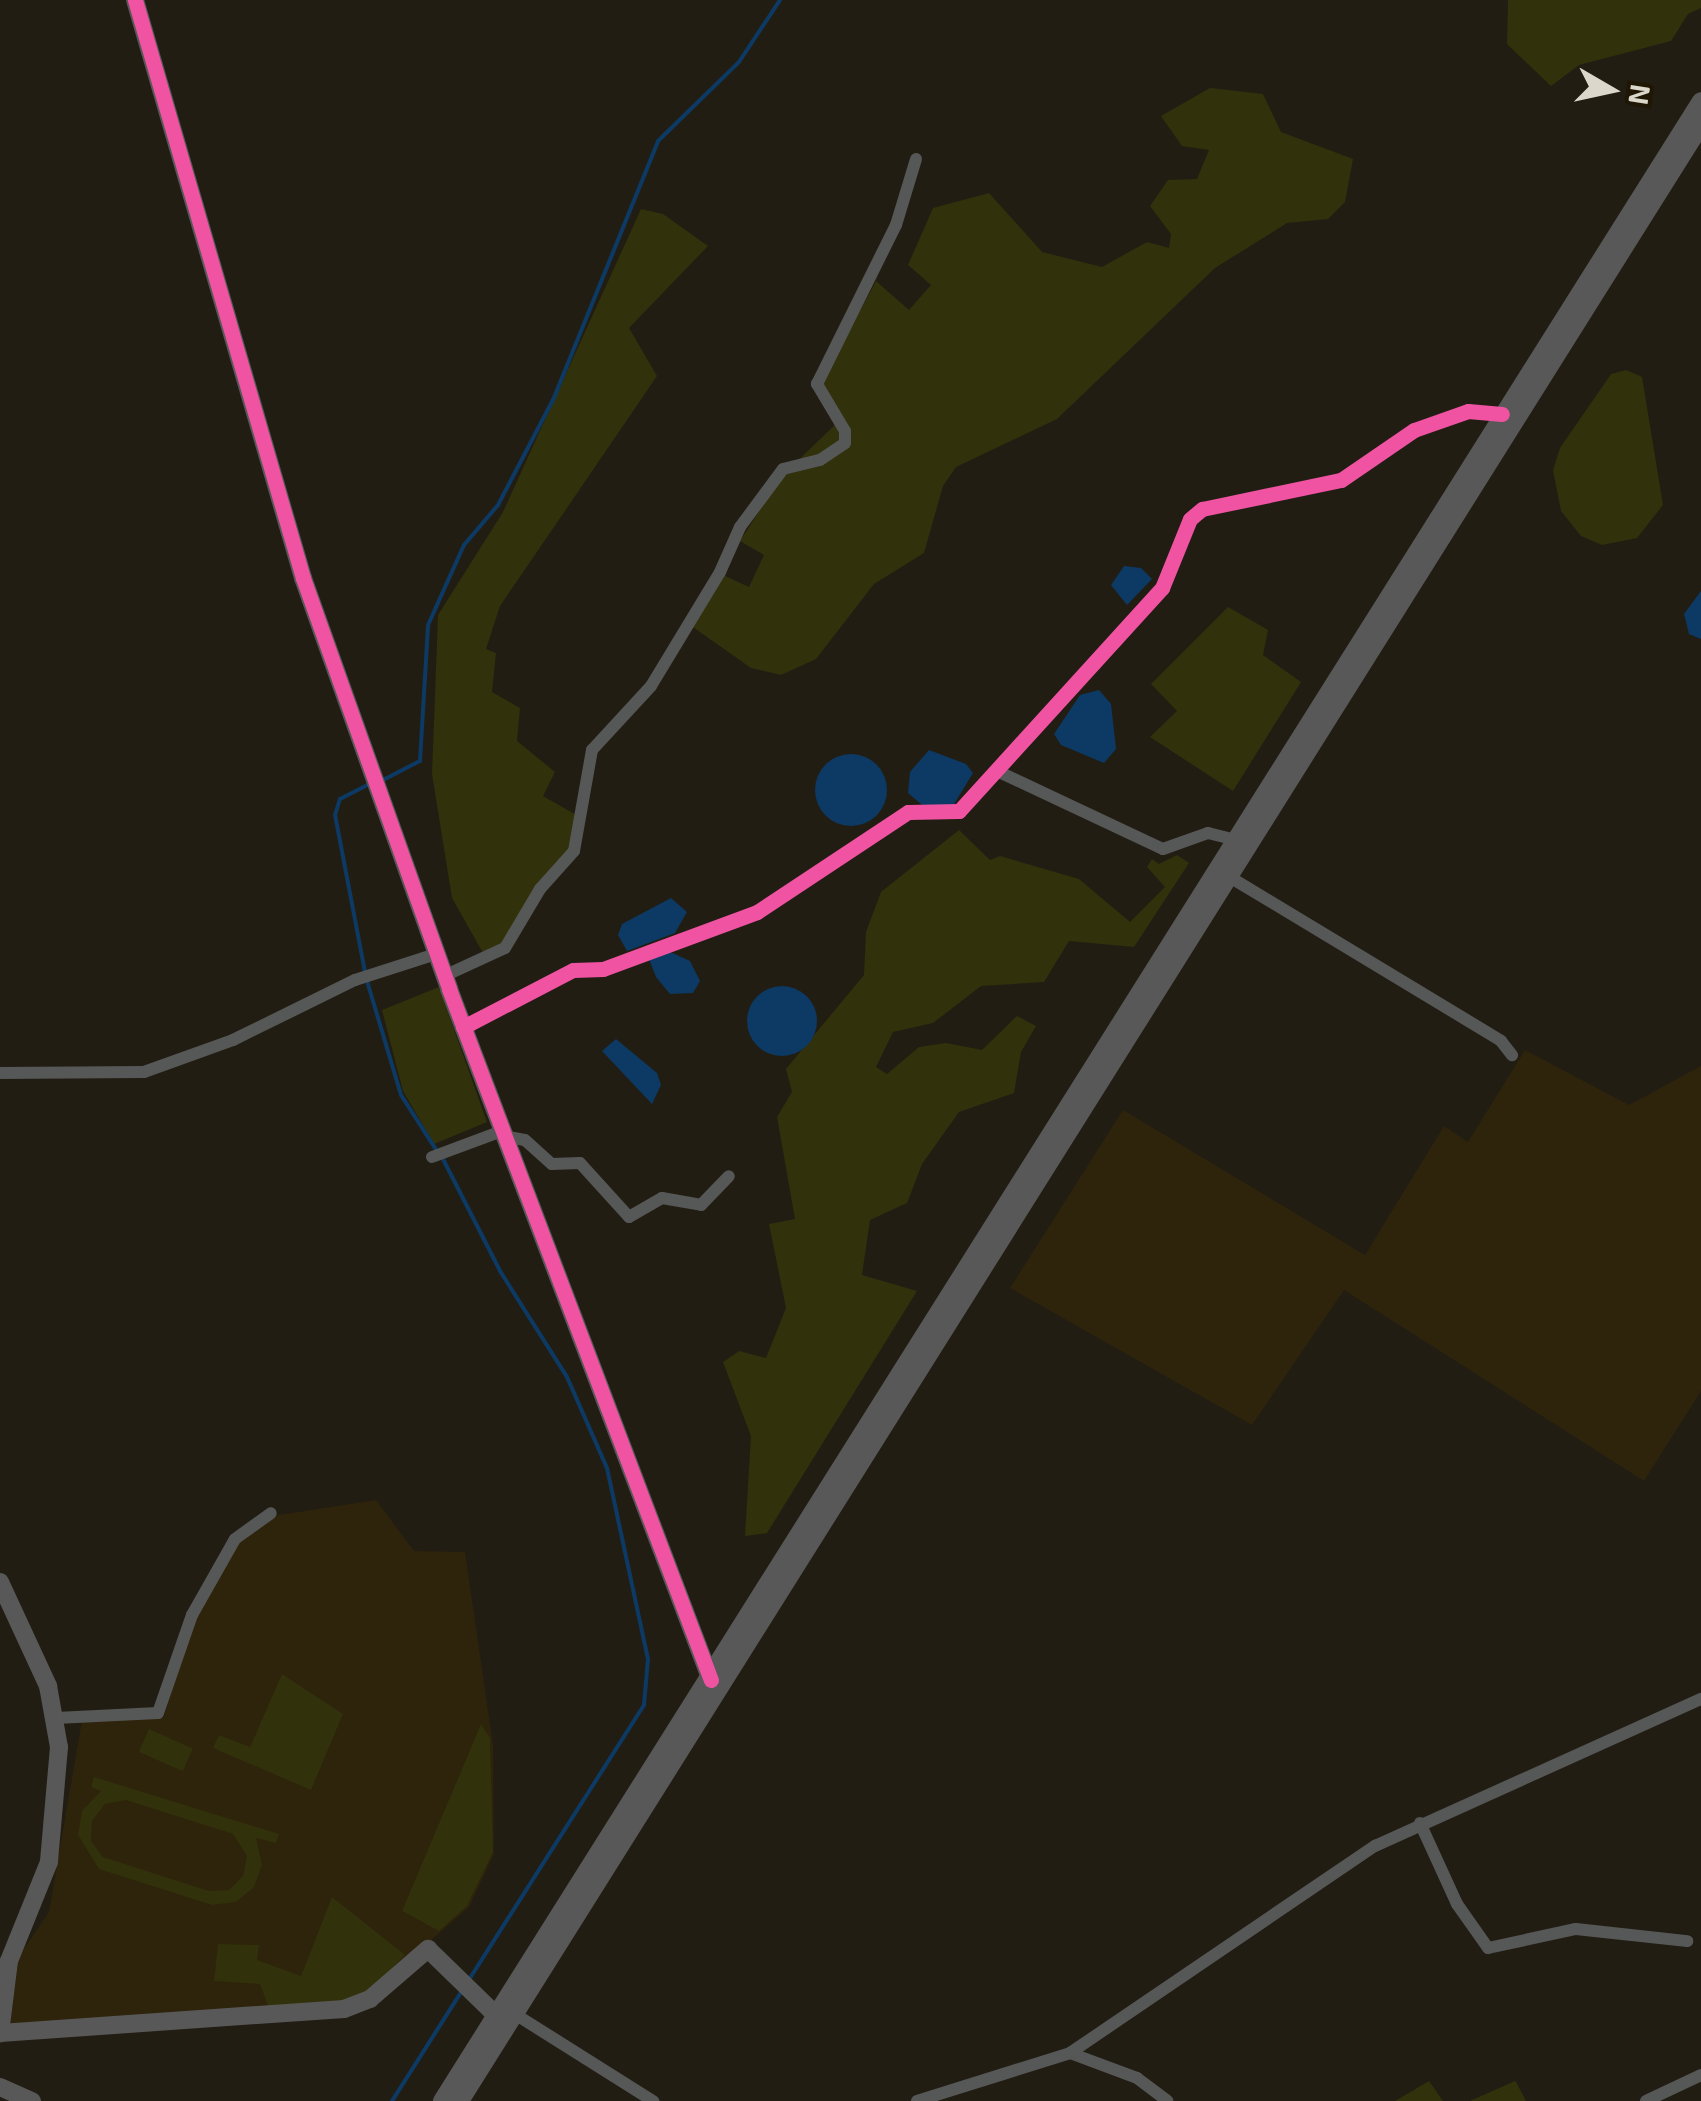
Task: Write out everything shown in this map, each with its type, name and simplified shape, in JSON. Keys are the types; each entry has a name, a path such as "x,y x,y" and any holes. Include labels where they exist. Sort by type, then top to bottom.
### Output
{"main road":[{"path":"135,0 302,578 444,976 711,1680"},
{"path":"460,2101 711,1680 1701,101"},
{"path":"442,2101 509,2017 1701,125"},
{"path":"0,1582 42,1670 56,1718 58,1785 49,1862 5,1976 0,2034 344,2009 370,1998 428,1949 480,2001 509,2017"},
{"path":"7,2090 32,2101"}],"street":[{"path":"444,976 505,948 540,889 574,852 592,750 651,686 720,572 740,527 773,482 794,462 820,460 845,444 845,431 817,384 896,225 916,159"},
{"path":"463,1027 573,970 603,969 757,912 901,816 959,811 1162,588 1192,516 1344,479 1408,434 1461,413 1502,414"},
{"path":"997,771 1163,850 1208,832 1236,840"},
{"path":"1228,876 1501,1041 1512,1055"},
{"path":"0,1073 144,1072 233,1040 355,980 436,954"},
{"path":"432,1158 503,1133 526,1140 552,1164 580,1163 629,1217 662,1198 701,1205 728,1176"},
{"path":"56,1718 158,1713 192,1615 235,1539 271,1513"},
{"path":"917,2101 1070,2053 1333,1873 1420,1823 1701,1699"},
{"path":"1420,1823 1457,1904 1488,1948 1576,1929 1686,1941"},
{"path":"509,2017 652,2101"},
{"path":"1070,2053 1137,2078 1167,2101"},
{"path":"1646,2101 1701,2074"}],"shaded area":[{"path":"1508,0 1701,0 1701,8 1688,14 1671,41 1579,65 1551,86 1507,44"},
{"path":"1210,88 1263,94 1281,132 1353,159 1345,202 1328,219 1287,223 1215,268 1057,419 956,467 943,486 924,553 874,584 816,659 781,675 751,668 690,625 723,575 749,587 764,555 740,541 782,476 842,418 821,385 876,281 909,310 931,285 908,265 933,208 989,193 1042,252 1102,267 1147,242 1169,248 1171,234 1150,206 1168,180 1197,179 1209,150 1182,146 1161,116"},
{"path":"641,209 663,214 708,246 629,328 657,376 500,606 486,649 496,653 492,692 520,708 517,741 555,772 543,796 578,816 574,842 509,940 483,953 452,898 432,774 438,615 503,512"},
{"path":"1626,370 1642,377 1663,505 1637,538 1602,545 1581,536 1561,511 1553,470 1560,448 1611,374"},
{"path":"1228,607 1268,630 1263,655 1301,682 1233,791 1150,737 1177,711 1151,684"},
{"path":"959,830 990,860 1000,856 1079,879 1130,922 1165,887 1147,867 1152,859 1159,864 1177,855 1189,863 1134,947 1069,941 1044,982 981,986 933,1023 893,1032 876,1067 887,1074 919,1047 946,1043 982,1050 1017,1016 1036,1026 1021,1052 1014,1093 959,1112 922,1164 907,1203 870,1220 862,1275 917,1291 767,1533 745,1536 751,1436 723,1362 739,1351 766,1358 786,1308 769,1224 795,1219 777,1117 792,1092 786,1069 864,975 866,932 881,892"},
{"path":"439,987 487,1122 434,1144 403,1091 382,1010"},
{"path":"1525,1050 1629,1105 1701,1066 1701,1391 1644,1481 1344,1290 1252,1425 1010,1288 1123,1110 1365,1255 1444,1126 1468,1142"},
{"path":"376,1500 414,1551 465,1552 493,1745 494,1854 469,1907 366,1997 343,2005 10,2027 17,1959 49,1912 82,1720 164,1717 190,1629 237,1542 272,1516"},
{"path":"282,1674 343,1714 311,1790 213,1748 219,1735 250,1747"},
{"path":"481,1724 490,1738 493,1852 467,1906 439,1931 402,1911"},
{"path":"149,1729 193,1749 183,1771 139,1752"},
{"path":"94,1777 279,1834 276,1843 256,1838 262,1865 254,1887 236,1902 212,1905 99,1869 78,1835 82,1811 101,1791 91,1787","holes":["126,1800 233,1834 247,1856 243,1876 229,1890 209,1891 103,1857 91,1841 92,1821 105,1804"]},
{"path":"332,1897 405,1955 366,1995 344,2004 269,2008 260,1984 214,1981 218,1944 259,1945 257,1960 301,1976"},
{"path":"1429,2081 1443,2101 1395,2101"},
{"path":"1515,2081 1526,2101 1470,2101"}],"water":[{"path":"1124,566 1141,568 1152,579 1127,605 1111,585"},
{"path":"1701,591 1701,639 1689,634 1684,614"},
{"path":"1099,690 1111,704 1116,749 1104,763 1061,745 1054,734 1080,695"},
{"path":"929,750 966,764 973,773 951,809 922,805 908,793 910,772"},
{"path":"851,754 877,764 887,790 877,816 851,826 825,816 815,790 825,764"},
{"path":"671,898 687,912 675,933 627,951 618,935 622,924"},
{"path":"668,951 690,961 700,981 693,993 670,994 656,977 649,959"},
{"path":"782,986 807,996 817,1021 807,1046 782,1056 757,1046 747,1021 757,996"},
{"path":"616,1039 657,1073 661,1085 652,1104 602,1051"}],"waterway":[{"path":"383,780 420,761 428,625 464,545 498,505 553,400 658,141 739,62 780,0"},
{"path":"365,972 335,815 340,799 369,784"},
{"path":"367,981 401,1095 437,1151"},
{"path":"443,1159 500,1271 567,1377 607,1468 648,1659 644,1705 468,1981"},
{"path":"392,2101 463,1989"}],"cycle path":[{"path":"135,0 303,578 449,989 711,1680"},
{"path":"463,1027 573,970 603,969 757,912 908,812 959,811 1162,588 1190,519 1202,509 1341,480 1414,430 1468,411 1502,414"}]}
